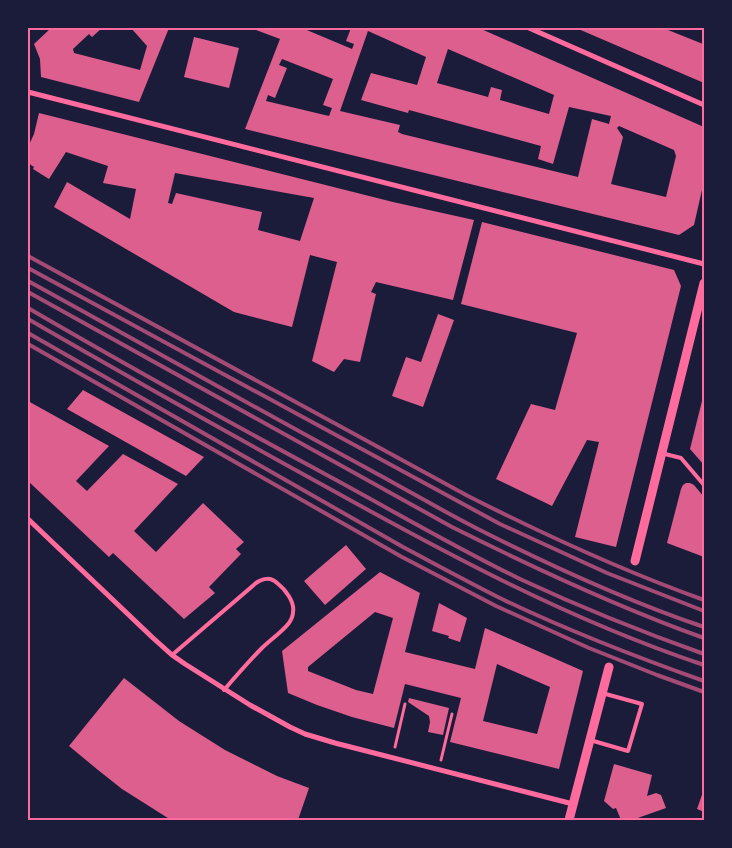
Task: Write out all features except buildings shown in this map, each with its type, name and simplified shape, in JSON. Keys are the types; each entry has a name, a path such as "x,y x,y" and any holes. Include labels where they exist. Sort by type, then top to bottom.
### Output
{"street":[{"path":"529,28 704,105"},
{"path":"28,92 704,264"},
{"path":"635,562 704,283"},
{"path":"28,519 172,655 224,690 276,720 305,734 335,743 573,804"},
{"path":"569,820 609,667"}],"lane":[{"path":"661,453 681,458 704,485"},
{"path":"172,655 256,583 264,579 272,579 293,603 294,611 290,621 250,660 224,690"},
{"path":"590,740 628,751 642,704 602,693"}],"path":[{"path":"392,758 405,704"},
{"path":"438,770 452,714"}],"railway":[{"path":"28,256 468,496 584,552 704,600"},
{"path":"28,268 500,524 607,573 704,611"},
{"path":"28,281 476,528 588,582 704,627"},
{"path":"28,292 452,527 576,586 704,638"},
{"path":"28,308 213,413 495,567 588,609 704,654"},
{"path":"28,319 137,382 461,560 556,606 654,647 704,665"},
{"path":"28,333 403,547 504,600 578,633 704,681"},
{"path":"28,344 402,557 496,606 589,648 704,692"}]}
